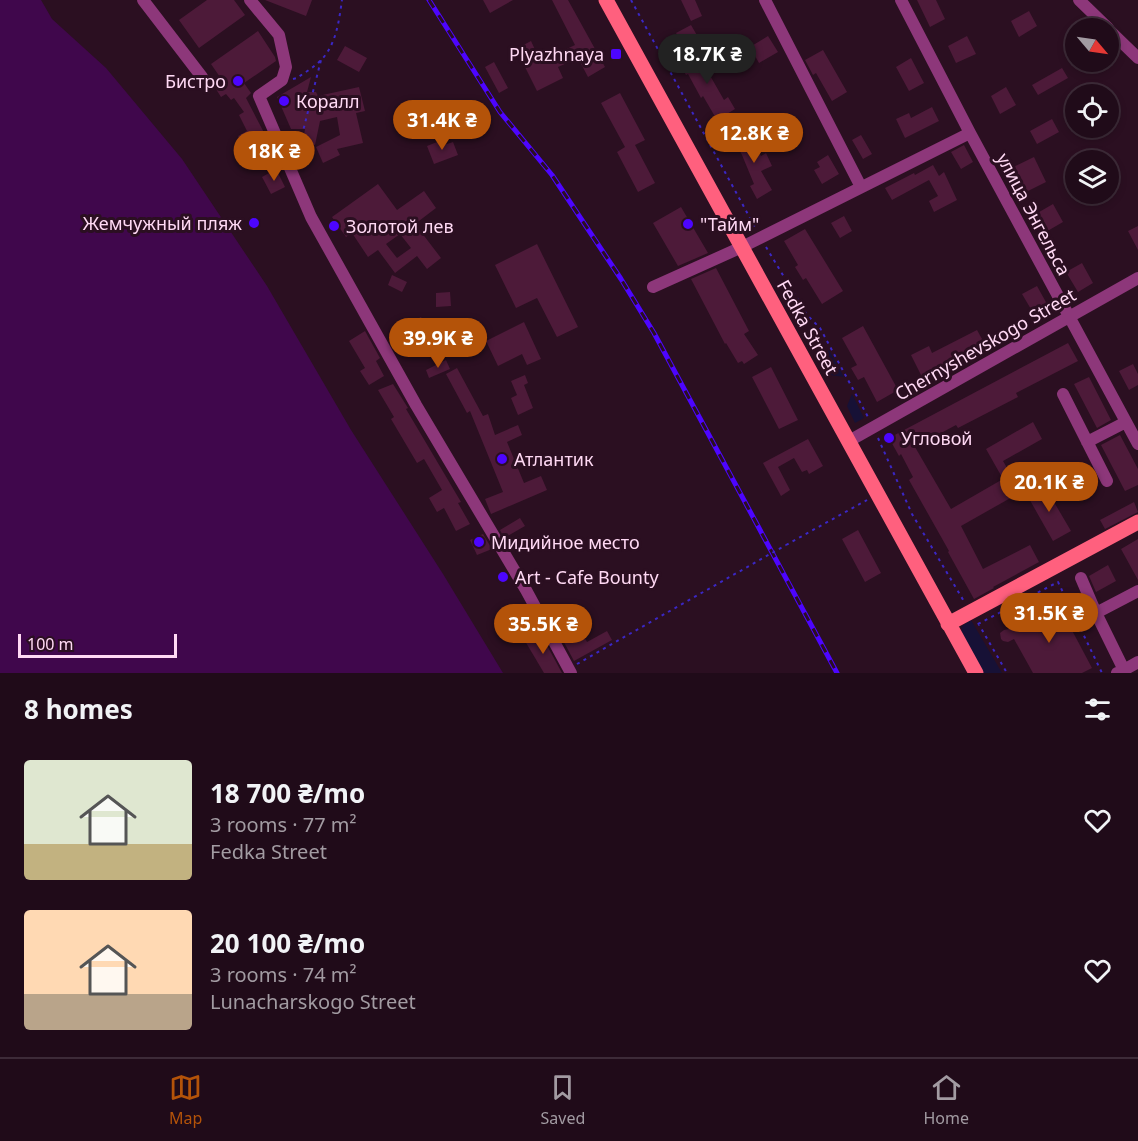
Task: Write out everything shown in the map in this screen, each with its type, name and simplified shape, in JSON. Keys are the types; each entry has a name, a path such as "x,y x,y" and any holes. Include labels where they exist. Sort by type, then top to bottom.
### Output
{"main road":[{"name":"Fedka Street","path":"606,0 976,673"},
{"path":"948,624 975,618 1075,569 1138,522"}],"street":[{"path":"143,0 202,77"},
{"path":"250,0 279,35 286,67 282,80 259,96 311,217 416,405 519,579 570,671"},
{"path":"765,0 861,187"},
{"name":"улица Энгельса","path":"901,0 1138,444"},
{"path":"1079,0 1097,18"},
{"path":"1119,40 1138,58"},
{"path":"653,287 761,238 970,133"},
{"name":"Chernyshevskogo Street","path":"849,441 1138,278"},
{"path":"1063,394 1107,481"},
{"path":"1088,442 1126,422"},
{"path":"1075,569 1121,671 1138,662"},
{"path":"1096,613 1138,591"}],"path":[{"path":"282,80 297,78 321,60 333,42 342,0"},
{"path":"632,0 761,238 807,315 820,328 874,428 912,514 1007,673"},
{"path":"283,152 300,143 321,60"},
{"path":"570,671 668,612 878,495"},
{"path":"975,618 1058,582 1102,673"}],"shaded area":[{"path":"0,0 41,0 52,19 106,68 182,159 267,286 351,430 503,673 0,673"},
{"path":"829,350 844,377 830,375 819,355"},
{"path":"852,394 864,418 855,423 847,406"},
{"path":"971,620 1002,673 982,673 961,636 962,626"}],"building":[{"path":"207,0 234,0 245,15 199,48 179,20"},
{"path":"265,0 312,0 306,16"},
{"path":"483,0 513,0 490,13"},
{"path":"552,0 568,0 605,67 588,77 578,58 558,67 563,78 537,91 516,49 531,41 538,56 549,50 552,56 575,45"},
{"path":"681,0 695,0 702,16 691,21"},
{"path":"917,0 936,0 945,19 930,27"},
{"path":"1029,11 1037,26 1019,37 1011,21"},
{"path":"691,25 698,37 683,45 676,33"},
{"path":"258,31 276,61 244,83 251,93 246,98 272,148 250,160 238,136 247,131 239,115 244,112 234,98 231,100 226,94 221,97 214,86 222,80 211,64"},
{"path":"768,36 778,52 759,63 750,47"},
{"path":"967,36 976,54 956,63 948,46"},
{"path":"345,46 367,58 359,72 337,60"},
{"path":"710,50 715,59 704,65 724,100 728,97 735,109 717,120 681,66"},
{"path":"823,50 847,92 832,101 816,73 813,75 805,60"},
{"path":"911,58 924,83 909,91 896,67"},
{"path":"494,62 508,88 499,93 485,67"},
{"path":"1062,68 1068,78 1038,95 1032,85"},
{"path":"311,77 307,92 316,92 318,96 359,87 365,111 356,113 363,143 337,149 340,155 323,163 316,147 340,135 337,117 320,121 315,145 303,141 305,129 291,129 277,97"},
{"path":"1006,87 1016,105 1000,114 991,96"},
{"path":"620,93 645,140 635,145 655,183 638,192 617,152 625,147 601,103"},
{"path":"932,107 939,121 905,138 896,119 909,113 911,118"},
{"path":"1052,119 1059,132 1037,144 1030,131"},
{"path":"747,131 761,156 766,153 772,166 761,171 772,190 757,199 750,186 754,184 733,138"},
{"path":"861,135 872,154 863,159 852,140"},
{"path":"442,140 444,145 453,142 458,155 434,164 427,146"},
{"path":"964,145 973,162 961,169 951,152"},
{"path":"828,155 839,174 822,184 814,170 820,167 817,162"},
{"path":"1034,157 1046,182 1022,194 1009,169"},
{"path":"933,165 939,176 944,172 957,200 934,212 929,201 938,196 929,180 892,200 885,188"},
{"path":"276,169 285,187 271,194 262,177"},
{"path":"378,184 397,210 424,191 436,208 415,224 441,258 427,269 417,256 395,273 378,250 368,257 352,233 346,237 332,217","holes":["400,234 411,248 397,258 386,244"]},
{"path":"1053,204 1063,222 1044,233 1034,215"},
{"path":"681,207 708,253 678,266 653,223"},
{"path":"844,216 852,231 840,238 831,223"},
{"path":"1138,226 1138,250 1128,231"},
{"path":"805,229 843,291 822,304 806,278 803,280 795,267 798,265 784,241"},
{"path":"537,244 578,327 557,337 537,298 516,308 495,265"},
{"path":"1082,263 1093,283 1078,292 1066,272"},
{"path":"716,268 749,331 744,334 758,355 744,364 742,361 738,363 725,344 691,279"},
{"path":"392,275 407,282 402,292 388,285"},
{"path":"1037,286 1052,313 1038,321 1022,294"},
{"path":"450,292 451,306 436,307 436,293"},
{"path":"421,317 427,328 423,330 433,347 424,352 408,324"},
{"path":"524,322 541,359 527,365 522,354 498,366 486,341"},
{"path":"863,326 898,390 877,402 864,377 858,380 851,368 857,365 842,338"},
{"path":"977,330 987,348 924,381 911,355 929,346 932,353"},
{"path":"365,331 380,358 376,361 384,376 369,385 360,371 365,368 349,341"},
{"path":"1068,343 1078,361 1016,393 1018,397 958,428 956,425 915,447 951,509 1003,479 986,449 1033,422 1042,439 1003,461 1021,492 961,526 983,569 1030,545 1039,562 974,599 909,480 913,477 901,454 899,456 889,438"},
{"path":"446,360 450,369 429,378 426,370"},
{"path":"1133,364 1138,374 1138,385 1129,390 1119,371"},
{"path":"771,367 798,420 779,429 752,377"},
{"name":"Атлантик","path":"457,368 483,416 488,414 495,435 518,425 522,435 507,442 524,483 541,476 547,490 491,514 485,499 503,492 470,411 467,413 446,374"},
{"path":"525,375 528,383 524,385 533,408 518,415 511,398 517,395 511,381"},
{"path":"1089,377 1111,420 1097,428 1074,384"},
{"path":"393,384 461,502 458,503 470,524 456,531 444,508 437,512 429,498 442,490 424,459 417,463 391,419 394,417 378,390"},
{"path":"1120,435 1138,469 1138,485 1125,491 1101,445"},
{"path":"808,439 823,466 809,474 807,470 802,472 794,458 778,467 790,490 781,496 763,463"},
{"path":"1044,485 1071,531 1053,541 1027,495"},
{"path":"1134,502 1138,512 1105,529 1100,520"},
{"path":"520,518 525,526 504,538 500,530"},
{"path":"858,530 881,573 865,582 842,539"},
{"path":"483,534 492,549 477,555 470,540"},
{"path":"1138,539 1138,580 1121,549"},
{"path":"1108,565 1116,581 1096,592 1089,576"},
{"path":"1058,604 1092,668 1082,673 1033,673 1014,639 1008,642 1003,641 1000,633"},
{"path":"576,622 587,642 607,631 612,640 574,661 558,631"},
{"path":"539,633 562,673 544,673 525,641"}],"railway":[{"path":"429,0 500,112 552,175 654,333 837,673"}],"place":[{"name":"Plyazhnaya","path":"616,54"},
{"name":"Бистро","path":"238,81"},
{"name":"Коралл","path":"284,101"},
{"name":"Жемчужный пляж","path":"254,223"},
{"name":"\"Тайм\"","path":"688,224"},
{"name":"Золотой лев","path":"334,226"},
{"name":"Угловой","path":"889,438"},
{"name":"Атлантик","path":"502,459"},
{"name":"Мидийное место","path":"479,542"},
{"name":"Art - Cafe Bounty","path":"503,577"}]}
